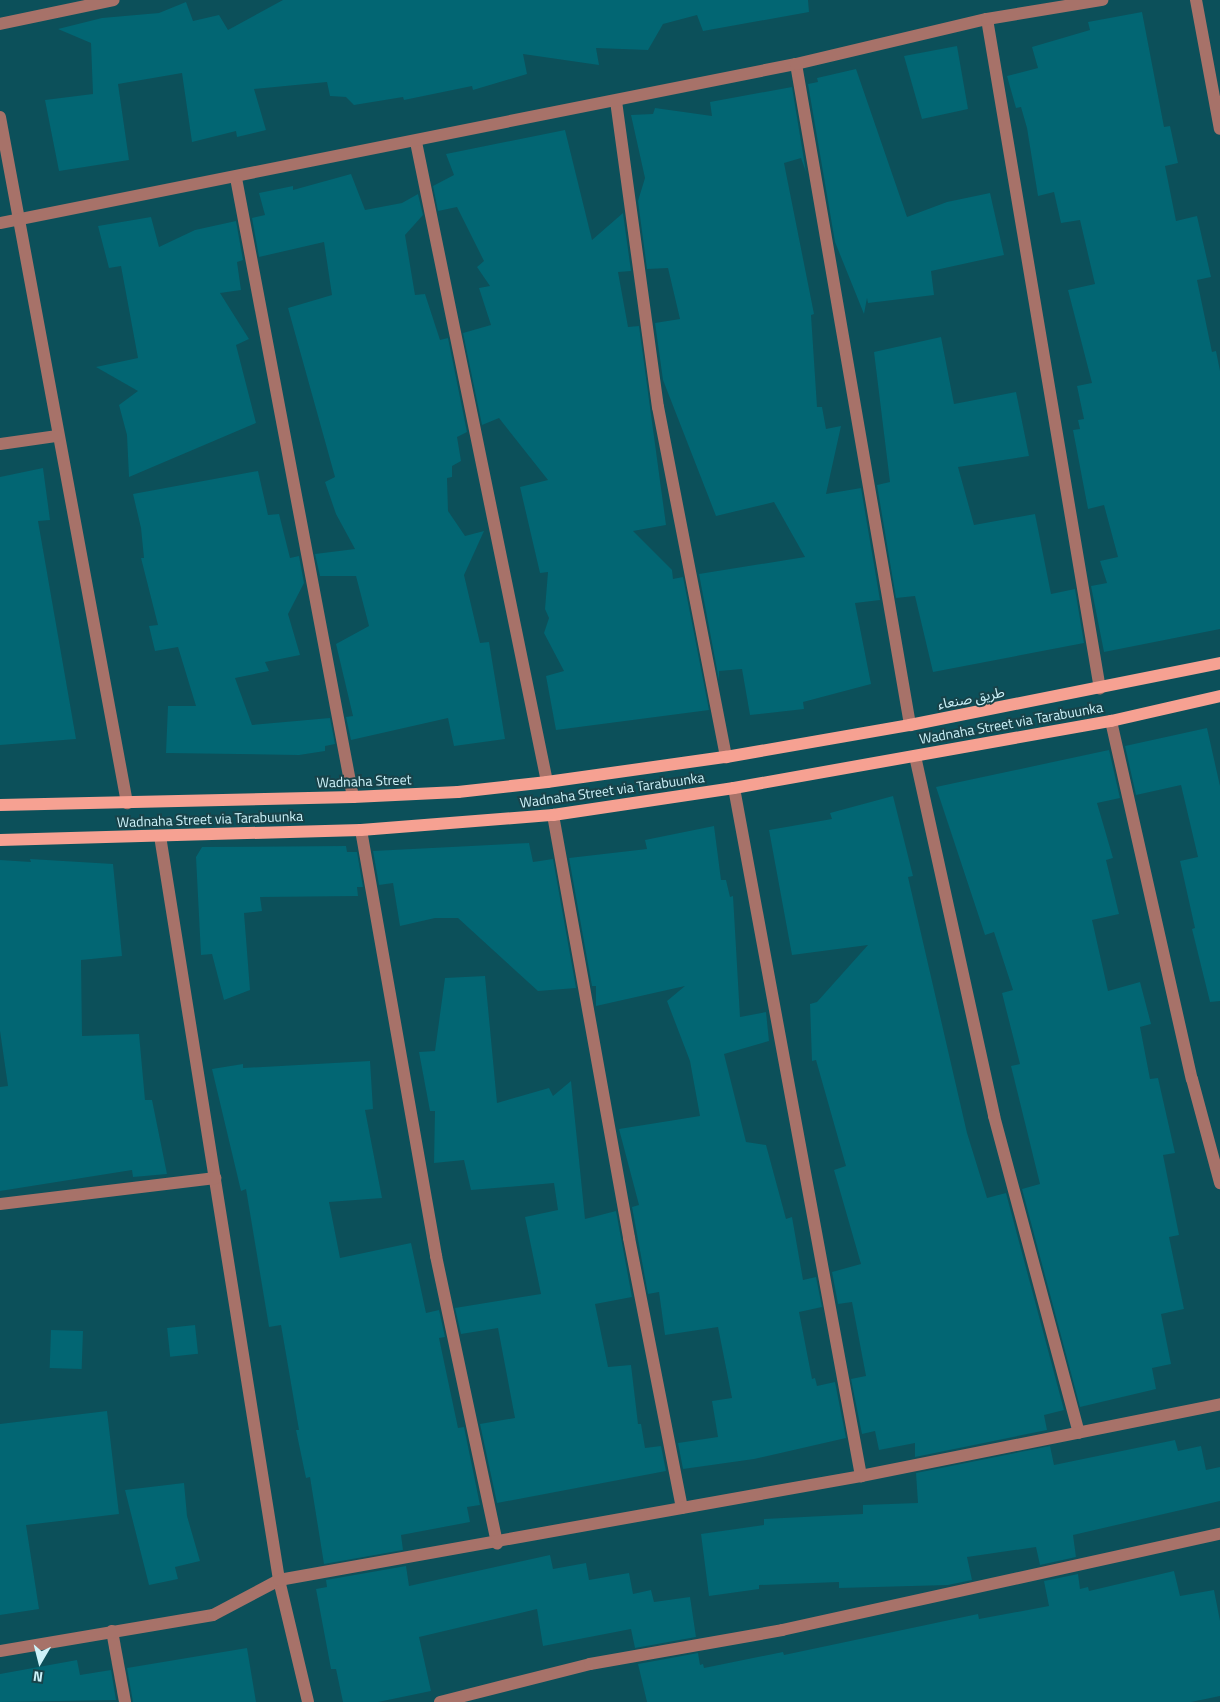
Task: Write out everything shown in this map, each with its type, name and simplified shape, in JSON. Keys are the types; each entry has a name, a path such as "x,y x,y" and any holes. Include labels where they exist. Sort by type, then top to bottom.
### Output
{"main road":[{"name":"طريق صنعاء","path":"726,757 910,725 1220,663"},
{"name":"Wadnaha Street via Tarabuunka","path":"0,840 361,830 553,815 734,788 1111,721 1220,696"},
{"name":"Wadnaha Street","path":"0,805 353,797 458,792 547,782 726,757"}],"street":[{"path":"0,24 114,0"},
{"path":"0,223 236,178 796,64 987,18 1102,0"},
{"path":"1196,0 1220,128"},
{"path":"987,18 1100,688"},
{"path":"796,64 910,725"},
{"path":"616,101 658,407 726,757"},
{"path":"0,117 21,219 58,436 127,803"},
{"path":"416,142 547,782"},
{"path":"236,178 353,797"},
{"path":"0,444 58,436"},
{"path":"1111,721 1192,1079 1220,1183"},
{"path":"914,756 994,1116 1079,1433"},
{"path":"734,788 861,1476"},
{"path":"553,815 628,1238 682,1508"},
{"path":"361,830 436,1256 497,1544"},
{"path":"160,836 279,1580 308,1702"},
{"path":"0,1204 215,1178"},
{"path":"0,1651 213,1615 279,1580 497,1544 861,1476 1220,1404"},
{"path":"440,1702 590,1664 801,1626 1220,1534"},
{"path":"112,1631 126,1702"}],"building":[{"path":"283,0 808,0 809,12 703,31 697,15 663,24 648,50 596,48 599,65 523,54 527,74 473,90 472,86 404,100 403,97 354,105 346,97 330,96 327,82 254,89 266,130 237,137 236,131 192,142 182,73 118,84 129,160 59,171 45,100 93,94 91,43 58,29 102,18 159,13 186,2 193,21 219,15 228,30"},
{"path":"1142,12 1164,127 1170,126 1178,163 1165,166 1176,221 1197,216 1211,277 1197,280 1212,352 1216,351 1220,371 1220,629 1104,652 1091,586 1107,583 1100,561 1118,557 1104,505 1088,509 1073,430 1080,429 1078,420 1084,419 1077,386 1092,383 1068,290 1095,284 1080,220 1061,223 1054,192 1038,196 1027,128 1021,107 1016,108 1007,76 1038,68 1032,47 1090,30 1088,22"},
{"path":"957,46 968,109 922,119 904,56"},
{"path":"856,69 907,217 947,202 990,193 1004,255 931,271 934,295 868,303 867,298 864,314 835,242 808,84 818,82 817,78"},
{"path":"792,87 806,172 801,158 784,163 814,314 811,315 817,407 822,407 826,429 841,426 826,494 861,488 880,600 855,603 871,684 803,702 804,709 750,715 742,669 719,671 719,680 699,574 805,557 774,502 716,516 663,380 655,323 680,319 668,268 647,269 638,201 645,178 631,115 653,114 655,108 712,116 710,102"},
{"path":"565,130 592,240 623,213 631,271 618,272 628,327 639,326 666,525 633,531 672,570 673,579 683,577 709,710 556,730 546,676 564,671 544,633 549,618 545,609 548,572 540,573 520,487 548,480 499,418 482,425 463,333 491,325 479,288 490,286 477,267 484,261 457,207 438,211 433,186 454,175 446,154"},
{"path":"351,174 365,210 402,203 418,194 423,215 405,235 415,295 425,294 440,340 448,338 467,432 457,437 461,461 452,466 452,477 447,478 448,511 465,536 484,531 464,575 480,643 489,642 505,739 454,746 448,718 351,740 346,717 353,716 336,644 369,626 356,576 320,576 315,554 355,549 336,514 325,482 335,477 288,308 332,295 324,242 259,257 252,218 265,215 259,193 293,186 293,190"},
{"path":"151,217 159,247 195,230 236,221 243,260 237,262 241,290 220,293 249,339 236,345 256,423 129,477 127,435 119,405 138,391 96,367 138,358 121,266 109,268 98,226"},
{"path":"941,337 954,404 1016,392 1029,456 958,467 974,525 1035,514 1051,594 1075,589 1084,643 933,672 915,596 896,598 877,485 890,482 874,352"},
{"path":"43,468 50,520 38,521 76,739 0,745 0,477"},
{"path":"258,471 268,515 279,514 290,558 299,556 304,583 288,614 300,655 265,662 269,671 235,678 252,725 330,718 335,744 325,746 325,751 299,755 166,753 168,706 196,706 178,647 155,651 149,626 158,625 141,558 144,558 141,528 133,494"},
{"path":"1207,728 1220,786 1220,1001 1210,1002 1192,929 1195,928 1180,861 1198,857 1181,785 1136,795 1125,746"},
{"path":"1109,750 1120,798 1097,803 1113,858 1106,860 1119,914 1092,920 1108,991 1140,982 1151,1024 1140,1027 1150,1079 1158,1078 1175,1153 1163,1155 1179,1235 1169,1237 1184,1309 1161,1314 1171,1364 1152,1368 1156,1389 1080,1407 1022,1189 1040,1184 1011,1066 1020,1064 1002,993 1013,990 994,932 985,935 936,787"},
{"path":"893,796 913,876 908,877 967,1133 987,1198 1006,1193 1064,1410 1044,1415 1047,1430 915,1457 915,1443 879,1450 875,1431 862,1434 851,1379 866,1376 852,1302 838,1304 832,1272 861,1264 834,1170 846,1166 816,1060 812,1061 810,1004 817,1002 868,945 792,955 769,830 832,819 830,813"},
{"path":"714,826 721,880 726,880 730,897 733,896 740,1017 766,1012 769,1041 724,1054 746,1142 766,1145 786,1219 792,1217 803,1280 816,1277 822,1307 799,1312 812,1379 815,1378 817,1386 835,1382 846,1438 754,1459 683,1469 678,1443 718,1437 712,1401 732,1398 718,1327 665,1335 659,1292 648,1294 632,1207 639,1205 619,1129 700,1116 690,1061 667,1001 685,986 596,1006 596,986 592,986 569,858 647,849 645,840"},
{"path":"529,843 533,862 553,859 576,988 538,991 458,918 435,918 400,926 393,883 379,885 373,851"},
{"path":"346,846 347,852 357,852 363,887 357,887 358,896 260,897 262,911 244,913 250,990 224,1000 212,954 201,955 196,857 202,847"},
{"path":"30,859 113,864 122,956 81,960 82,1036 139,1034 145,1100 152,1100 167,1174 133,1177 132,1170 0,1191 0,1087 8,1086 0,1031 0,860 31,862"},
{"path":"485,976 497,1103 549,1088 553,1096 571,1081 585,1219 616,1211 632,1297 595,1304 608,1367 631,1365 638,1424 641,1424 645,1448 661,1446 666,1471 497,1503 480,1424 515,1418 498,1328 461,1334 455,1308 541,1294 525,1217 558,1210 554,1183 471,1190 464,1160 434,1163 435,1111 430,1111 419,1052 435,1051 445,978"},
{"path":"370,1061 373,1109 365,1110 382,1198 329,1202 340,1258 411,1243 426,1313 439,1310 445,1337 439,1338 458,1428 464,1427 480,1505 467,1507 470,1522 401,1535 403,1550 324,1564 310,1477 306,1478 296,1430 299,1430 281,1325 269,1327 246,1189 241,1191 212,1069 243,1064 243,1068"},
{"path":"195,1325 198,1354 170,1357 167,1328"},
{"path":"51,1330 83,1331 82,1369 50,1368"},
{"path":"107,1411 119,1514 26,1525 39,1609 0,1615 0,1424"},
{"path":"1175,1440 1178,1451 1201,1446 1206,1470 1220,1467 1220,1501 1073,1535 1076,1557 1040,1565 1036,1547 967,1557 972,1580 948,1585 839,1588 839,1582 759,1585 759,1589 709,1596 701,1534 764,1525 764,1519 863,1514 863,1505 918,1503 916,1473 1050,1446 1054,1465"},
{"path":"184,1483 187,1516 200,1561 175,1567 178,1579 149,1585 125,1490"},
{"path":"550,1555 553,1569 586,1563 589,1580 629,1573 633,1594 651,1590 654,1602 690,1597 696,1637 635,1648 631,1629 543,1646 537,1609 419,1637 431,1691 378,1702 343,1702 336,1669 331,1669 316,1589 327,1587 326,1580 406,1566 409,1586"},
{"path":"1174,1571 1180,1596 1214,1590 1220,1621 1220,1696 1191,1702 647,1702 638,1664 698,1653 700,1665 703,1664 704,1668 783,1652 784,1655 978,1614 979,1619 1049,1606 1044,1581 1078,1574 1080,1589 1088,1587 1089,1591"},
{"path":"247,1648 256,1702 133,1702 127,1668"},
{"path":"77,1660 80,1675 111,1670 116,1700 0,1702 0,1674"}]}
